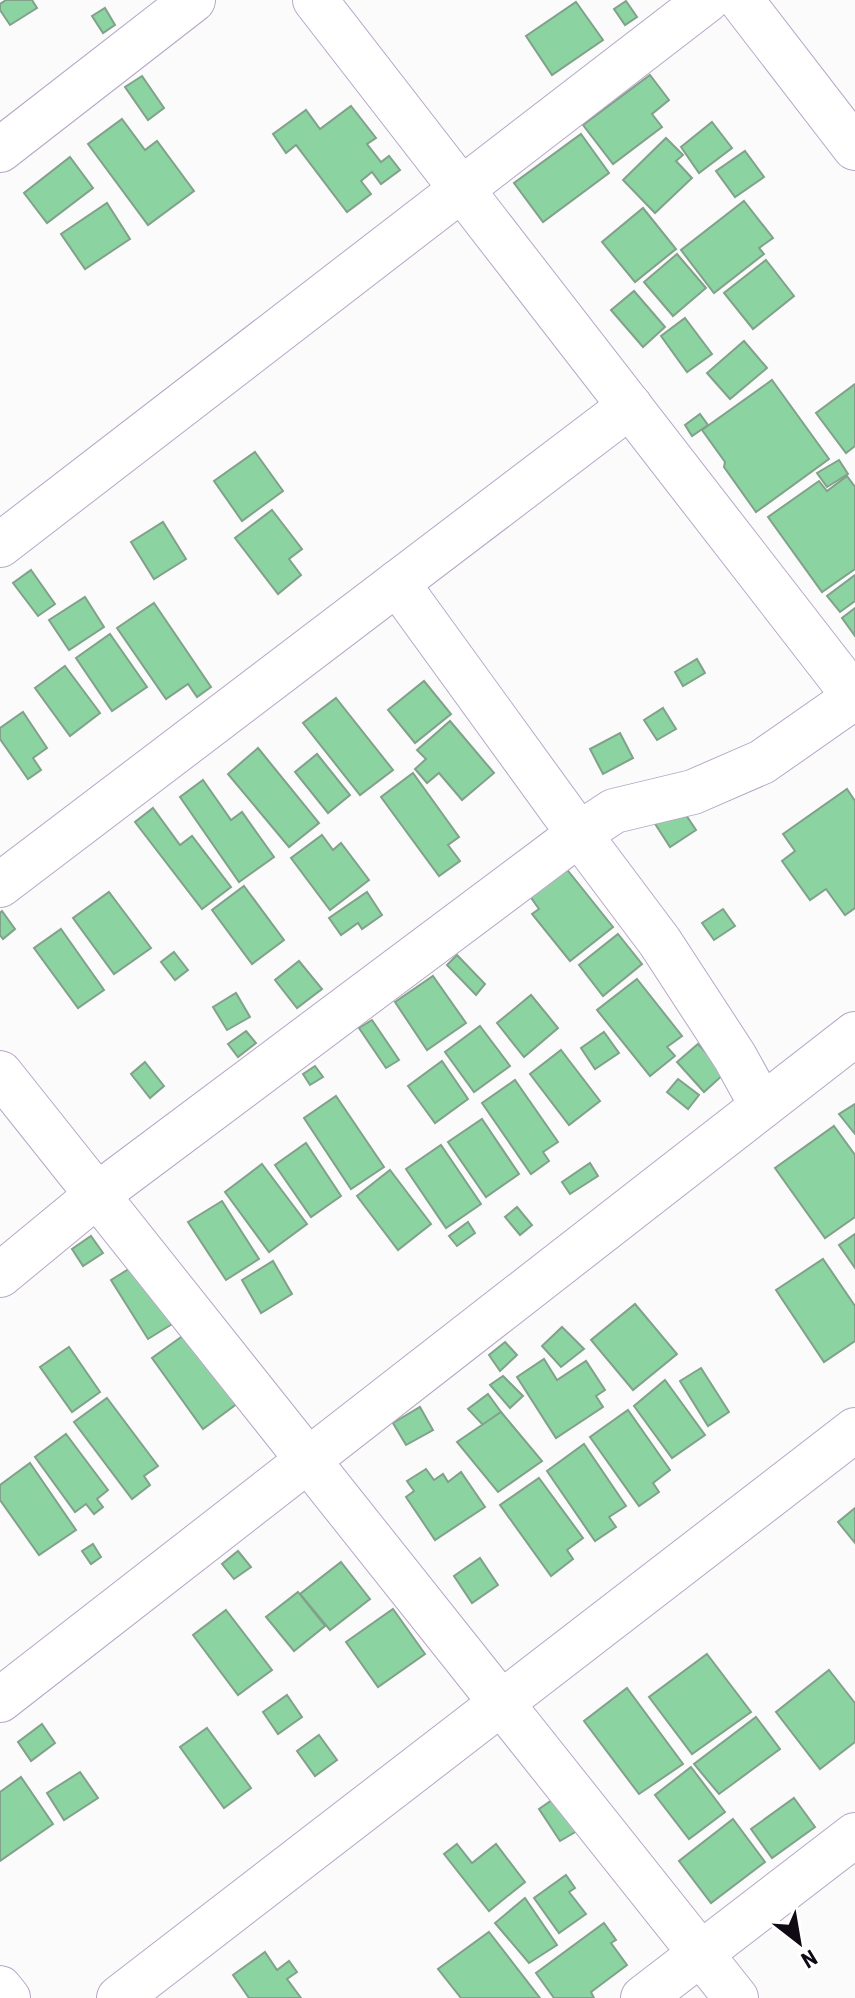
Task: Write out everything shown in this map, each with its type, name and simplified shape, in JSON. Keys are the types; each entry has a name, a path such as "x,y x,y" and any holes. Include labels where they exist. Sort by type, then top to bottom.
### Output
{"street":[{"path":"0,150 193,0"},
{"path":"0,1275 97,1195 579,834 614,811 693,792 762,762 855,697 315,0"},
{"path":"0,545 707,0"},
{"path":"741,0 855,148"},
{"path":"0,885 630,406"},
{"path":"397,583 660,942 735,1057 762,1106"},
{"path":"0,1700 855,1034"},
{"path":"0,1073 736,1998"},
{"path":"119,1998 855,1430"},
{"path":"643,1998 855,1835"},
{"path":"0,1988 8,1998"}],"building":[{"path":"6,0 32,0 37,8 10,25 0,10 0,4"},
{"path":"626,1 637,17 625,25 614,9"},
{"path":"576,2 603,40 552,75 526,36"},
{"path":"105,8 115,25 103,33 92,16"},
{"path":"650,75 669,100 652,114 662,127 613,164 583,125"},
{"path":"142,76 164,108 148,120 125,87"},
{"path":"351,106 376,138 367,144 381,162 389,156 400,170 381,184 372,172 361,181 371,194 347,212 296,145 286,153 273,134 306,110 320,129"},
{"path":"122,119 145,150 157,141 194,191 148,225 88,144"},
{"path":"712,122 732,148 699,173 681,147"},
{"path":"581,134 609,173 543,222 514,183"},
{"path":"666,138 683,155 676,161 692,178 655,213 623,180"},
{"path":"745,151 764,177 735,197 716,171"},
{"path":"70,157 93,188 47,223 24,193"},
{"path":"744,201 773,238 759,248 764,254 714,293 681,250"},
{"path":"107,203 130,239 85,269 61,234"},
{"path":"643,208 676,249 635,282 602,242"},
{"path":"677,254 706,288 673,316 644,282"},
{"path":"766,260 794,296 753,329 724,293"},
{"path":"634,291 665,327 643,347 611,310"},
{"path":"685,318 712,354 687,372 661,336"},
{"path":"744,341 767,368 730,399 707,373"},
{"path":"772,380 829,459 756,512 702,430"},
{"path":"855,384 855,446 846,453 816,413"},
{"path":"700,414 708,425 692,436 685,425"},
{"path":"255,452 283,491 242,521 214,481"},
{"path":"839,460 848,474 827,487 817,473"},
{"path":"847,476 855,487 855,569 822,592 768,517 819,481 827,491"},
{"path":"272,510 302,549 289,559 301,575 278,594 235,538"},
{"path":"163,522 186,559 154,579 131,542"},
{"path":"31,570 55,604 38,616 13,583"},
{"path":"855,575 855,601 840,612 827,596"},
{"path":"85,597 104,627 69,650 49,620"},
{"path":"154,603 211,687 197,697 188,684 166,699 117,628"},
{"path":"855,608 855,636 842,618"},
{"path":"110,634 147,687 112,711 76,658"},
{"path":"697,659 705,673 683,686 675,672"},
{"path":"65,666 100,713 70,736 35,688"},
{"path":"424,681 451,714 415,743 388,710"},
{"path":"336,698 393,770 360,795 303,723"},
{"path":"663,708 676,729 657,740 644,720"},
{"path":"23,712 47,748 33,758 41,770 28,779 0,739 0,728"},
{"path":"450,721 494,773 462,800 439,773 427,783 415,769 426,759 417,750"},
{"path":"620,733 633,758 603,774 590,749"},
{"path":"258,748 319,823 289,847 228,774"},
{"path":"317,754 350,795 328,813 295,772"},
{"path":"413,773 459,837 448,845 460,861 439,876 381,797"},
{"path":"203,780 231,820 242,812 274,857 239,882 180,797"},
{"path":"847,789 855,801 855,908 845,915 826,889 810,900 782,861 795,851 783,834"},
{"path":"678,803 696,830 670,847 652,819"},
{"path":"153,808 180,845 192,836 231,887 202,909 135,822"},
{"path":"322,835 333,850 341,843 369,880 330,910 291,858"},
{"path":"565,867 613,927 570,961 532,914 539,909 529,895"},
{"path":"244,886 284,940 252,964 212,910"},
{"path":"109,892 151,948 114,974 73,918"},
{"path":"367,892 382,915 362,929 358,923 341,935 329,918"},
{"path":"723,909 735,926 714,940 702,923"},
{"path":"2,911 15,929 3,939 0,935"},
{"path":"61,929 104,990 78,1008 34,948"},
{"path":"618,934 642,964 603,996 579,965"},
{"path":"174,952 188,970 175,980 161,962"},
{"path":"457,955 485,984 476,995 447,965"},
{"path":"299,961 322,989 297,1008 275,980"},
{"path":"433,976 466,1023 427,1050 395,1002"},
{"path":"637,979 682,1036 667,1047 675,1056 650,1076 597,1010"},
{"path":"236,993 250,1017 227,1030 213,1007"},
{"path":"531,995 558,1028 524,1057 497,1023"},
{"path":"372,1020 399,1060 386,1068 359,1028"},
{"path":"480,1026 510,1066 474,1092 445,1052"},
{"path":"246,1031 256,1043 238,1057 228,1044"},
{"path":"604,1032 619,1053 595,1069 581,1048"},
{"path":"698,1044 725,1073 704,1092 677,1062"},
{"path":"561,1050 600,1101 569,1125 530,1074"},
{"path":"442,1061 468,1099 435,1123 408,1086"},
{"path":"145,1062 164,1086 150,1098 131,1074"},
{"path":"315,1066 323,1077 310,1085 303,1074"},
{"path":"678,1079 699,1095 688,1109 667,1092"},
{"path":"515,1080 558,1142 543,1152 549,1161 531,1174 482,1103"},
{"path":"336,1096 384,1167 351,1189 304,1118"},
{"path":"855,1104 855,1134 839,1114"},
{"path":"482,1119 519,1174 486,1197 448,1142"},
{"path":"834,1126 855,1155 855,1217 825,1238 775,1168"},
{"path":"306,1143 341,1196 311,1217 275,1165"},
{"path":"441,1145 481,1204 446,1228 406,1169"},
{"path":"590,1163 598,1176 570,1194 562,1182"},
{"path":"262,1164 307,1224 269,1252 225,1192"},
{"path":"390,1170 431,1224 398,1250 357,1196"},
{"path":"222,1201 259,1259 226,1280 188,1222"},
{"path":"517,1207 532,1225 520,1235 505,1217"},
{"path":"468,1222 475,1233 457,1246 449,1236"},
{"path":"855,1234 855,1268 839,1245"},
{"path":"91,1236 103,1253 83,1266 72,1249"},
{"path":"823,1259 855,1306 855,1341 824,1362 776,1290"},
{"path":"273,1261 292,1294 261,1313 242,1280"},
{"path":"140,1262 177,1321 148,1339 111,1280"},
{"path":"635,1304 677,1354 633,1390 591,1340"},
{"path":"562,1327 584,1349 561,1367 542,1346"},
{"path":"191,1330 242,1400 203,1429 152,1358"},
{"path":"505,1342 517,1355 500,1371 489,1355"},
{"path":"69,1347 100,1392 72,1412 40,1367"},
{"path":"544,1359 557,1380 586,1361 605,1390 596,1396 603,1407 556,1438 517,1377"},
{"path":"701,1368 729,1412 708,1426 680,1381"},
{"path":"503,1376 523,1396 510,1408 490,1385"},
{"path":"665,1380 705,1435 672,1458 634,1406"},
{"path":"488,1394 501,1412 483,1425 468,1409"},
{"path":"107,1398 158,1466 144,1476 150,1485 132,1499 74,1422"},
{"path":"420,1407 433,1430 406,1445 393,1423"},
{"path":"628,1410 670,1470 653,1483 659,1492 639,1506 590,1437"},
{"path":"501,1412 542,1461 498,1492 457,1442"},
{"path":"66,1434 108,1490 97,1499 103,1507 94,1514 86,1504 75,1512 35,1457"},
{"path":"584,1444 626,1506 609,1517 616,1527 595,1541 547,1471"},
{"path":"30,1463 76,1530 39,1555 0,1500 0,1485"},
{"path":"426,1469 434,1480 443,1474 448,1482 461,1472 485,1507 435,1540 406,1497 414,1491 407,1481"},
{"path":"539,1478 583,1538 567,1550 573,1559 551,1576 500,1505"},
{"path":"855,1508 855,1543 838,1522"},
{"path":"93,1544 101,1557 91,1564 82,1551"},
{"path":"238,1551 251,1567 234,1579 222,1564"},
{"path":"480,1558 498,1585 472,1603 454,1576"},
{"path":"341,1562 370,1599 330,1630 300,1594"},
{"path":"298,1592 325,1626 294,1651 266,1617"},
{"path":"393,1609 425,1654 378,1687 346,1642"},
{"path":"226,1610 272,1670 238,1695 193,1635"},
{"path":"707,1654 751,1712 692,1754 649,1697"},
{"path":"829,1670 855,1703 855,1742 820,1769 776,1712"},
{"path":"627,1688 683,1764 639,1794 584,1721"},
{"path":"287,1695 302,1717 278,1734 263,1712"},
{"path":"756,1717 780,1749 719,1794 694,1764"},
{"path":"42,1724 55,1743 31,1761 18,1742"},
{"path":"207,1728 251,1788 224,1808 180,1747"},
{"path":"319,1735 337,1760 315,1776 297,1751"},
{"path":"691,1767 725,1812 689,1839 655,1795"},
{"path":"80,1772 98,1798 64,1820 47,1793"},
{"path":"21,1777 53,1824 0,1861 0,1792"},
{"path":"555,1798 577,1831 560,1841 539,1809"},
{"path":"794,1798 815,1827 772,1858 751,1829"},
{"path":"733,1819 765,1862 711,1903 679,1861"},
{"path":"457,1844 472,1863 496,1844 525,1882 489,1911 444,1854"},
{"path":"566,1875 575,1888 569,1892 586,1914 559,1933 534,1898"},
{"path":"525,1898 557,1945 529,1963 495,1923"},
{"path":"604,1923 616,1940 611,1943 627,1965 591,1992 594,1998 554,1998 536,1973"},
{"path":"489,1932 540,1998 461,1998 438,1969"},
{"path":"265,1952 277,1970 289,1961 297,1972 287,1979 301,1998 249,1998 233,1975"}]}
